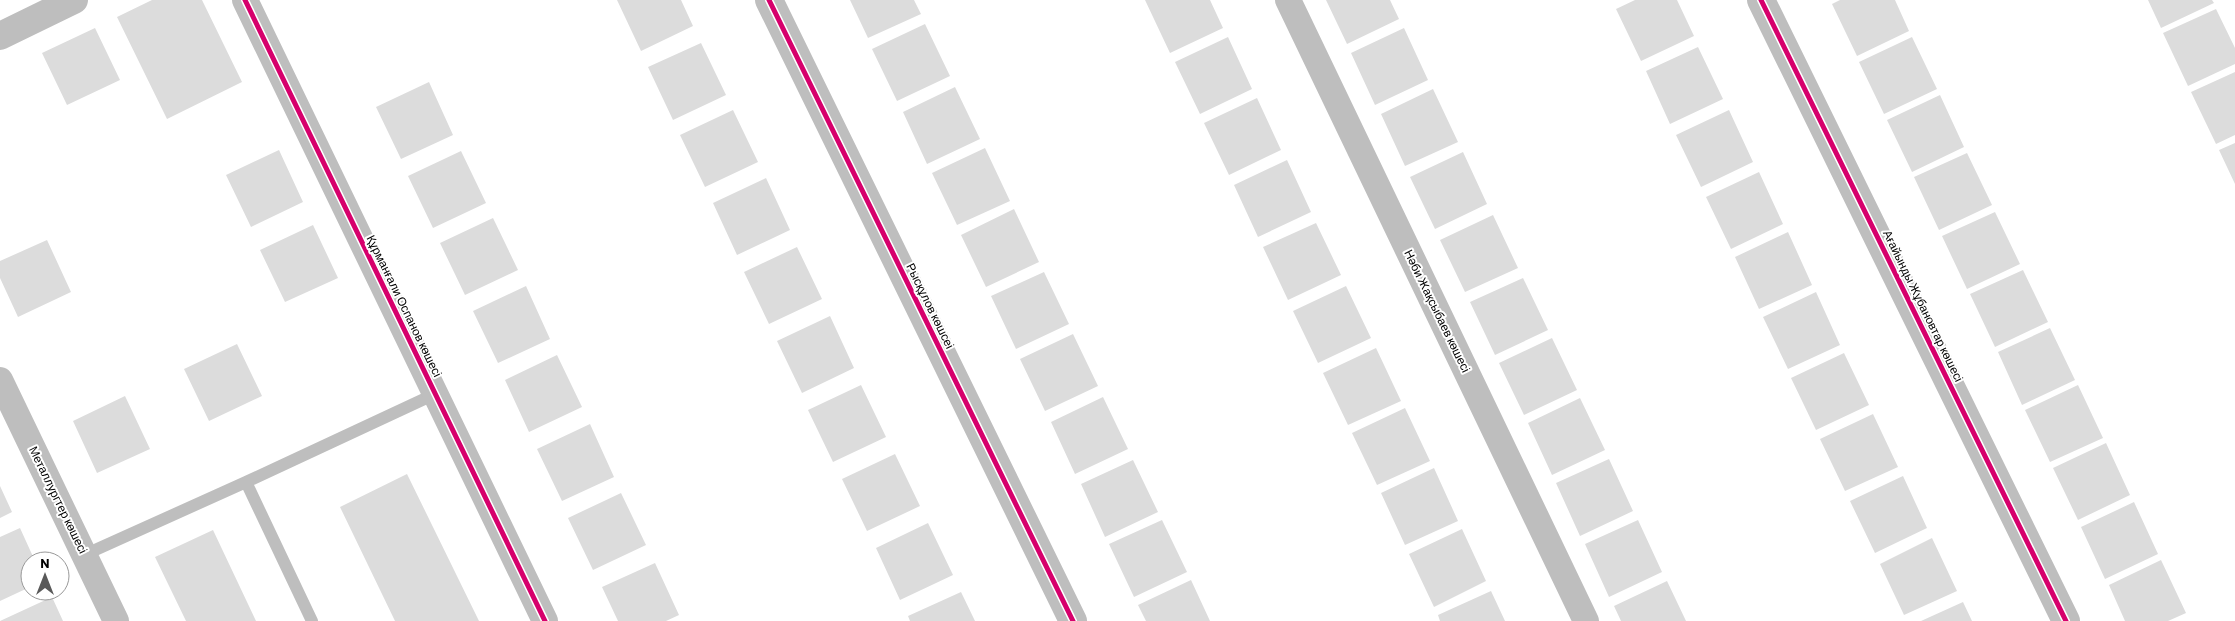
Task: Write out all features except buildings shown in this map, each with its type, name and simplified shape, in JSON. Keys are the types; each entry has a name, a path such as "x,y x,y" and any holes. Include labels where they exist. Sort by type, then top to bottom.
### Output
{"street":[{"path":"0,36 74,0"},
{"name":"Құрманғали Оспанов көшесі","path":"245,0 545,621"},
{"name":"Рысқұлов көшсеі","path":"769,0 1073,621"},
{"name":"Нәби Жақсыбаев көшесі","path":"1288,0 1586,621"},
{"name":"Ағайынды Жұбановтар көшесі","path":"1761,0 2066,621"},
{"name":"Металлургтер көшесі","path":"0,380 116,621"}],"lane":[{"path":"84,555 435,394"},
{"path":"246,482 312,621"}],"cycle path":[{"path":"245,0 545,621"},
{"path":"769,0 1073,621"},
{"path":"1761,0 2066,621"}]}
